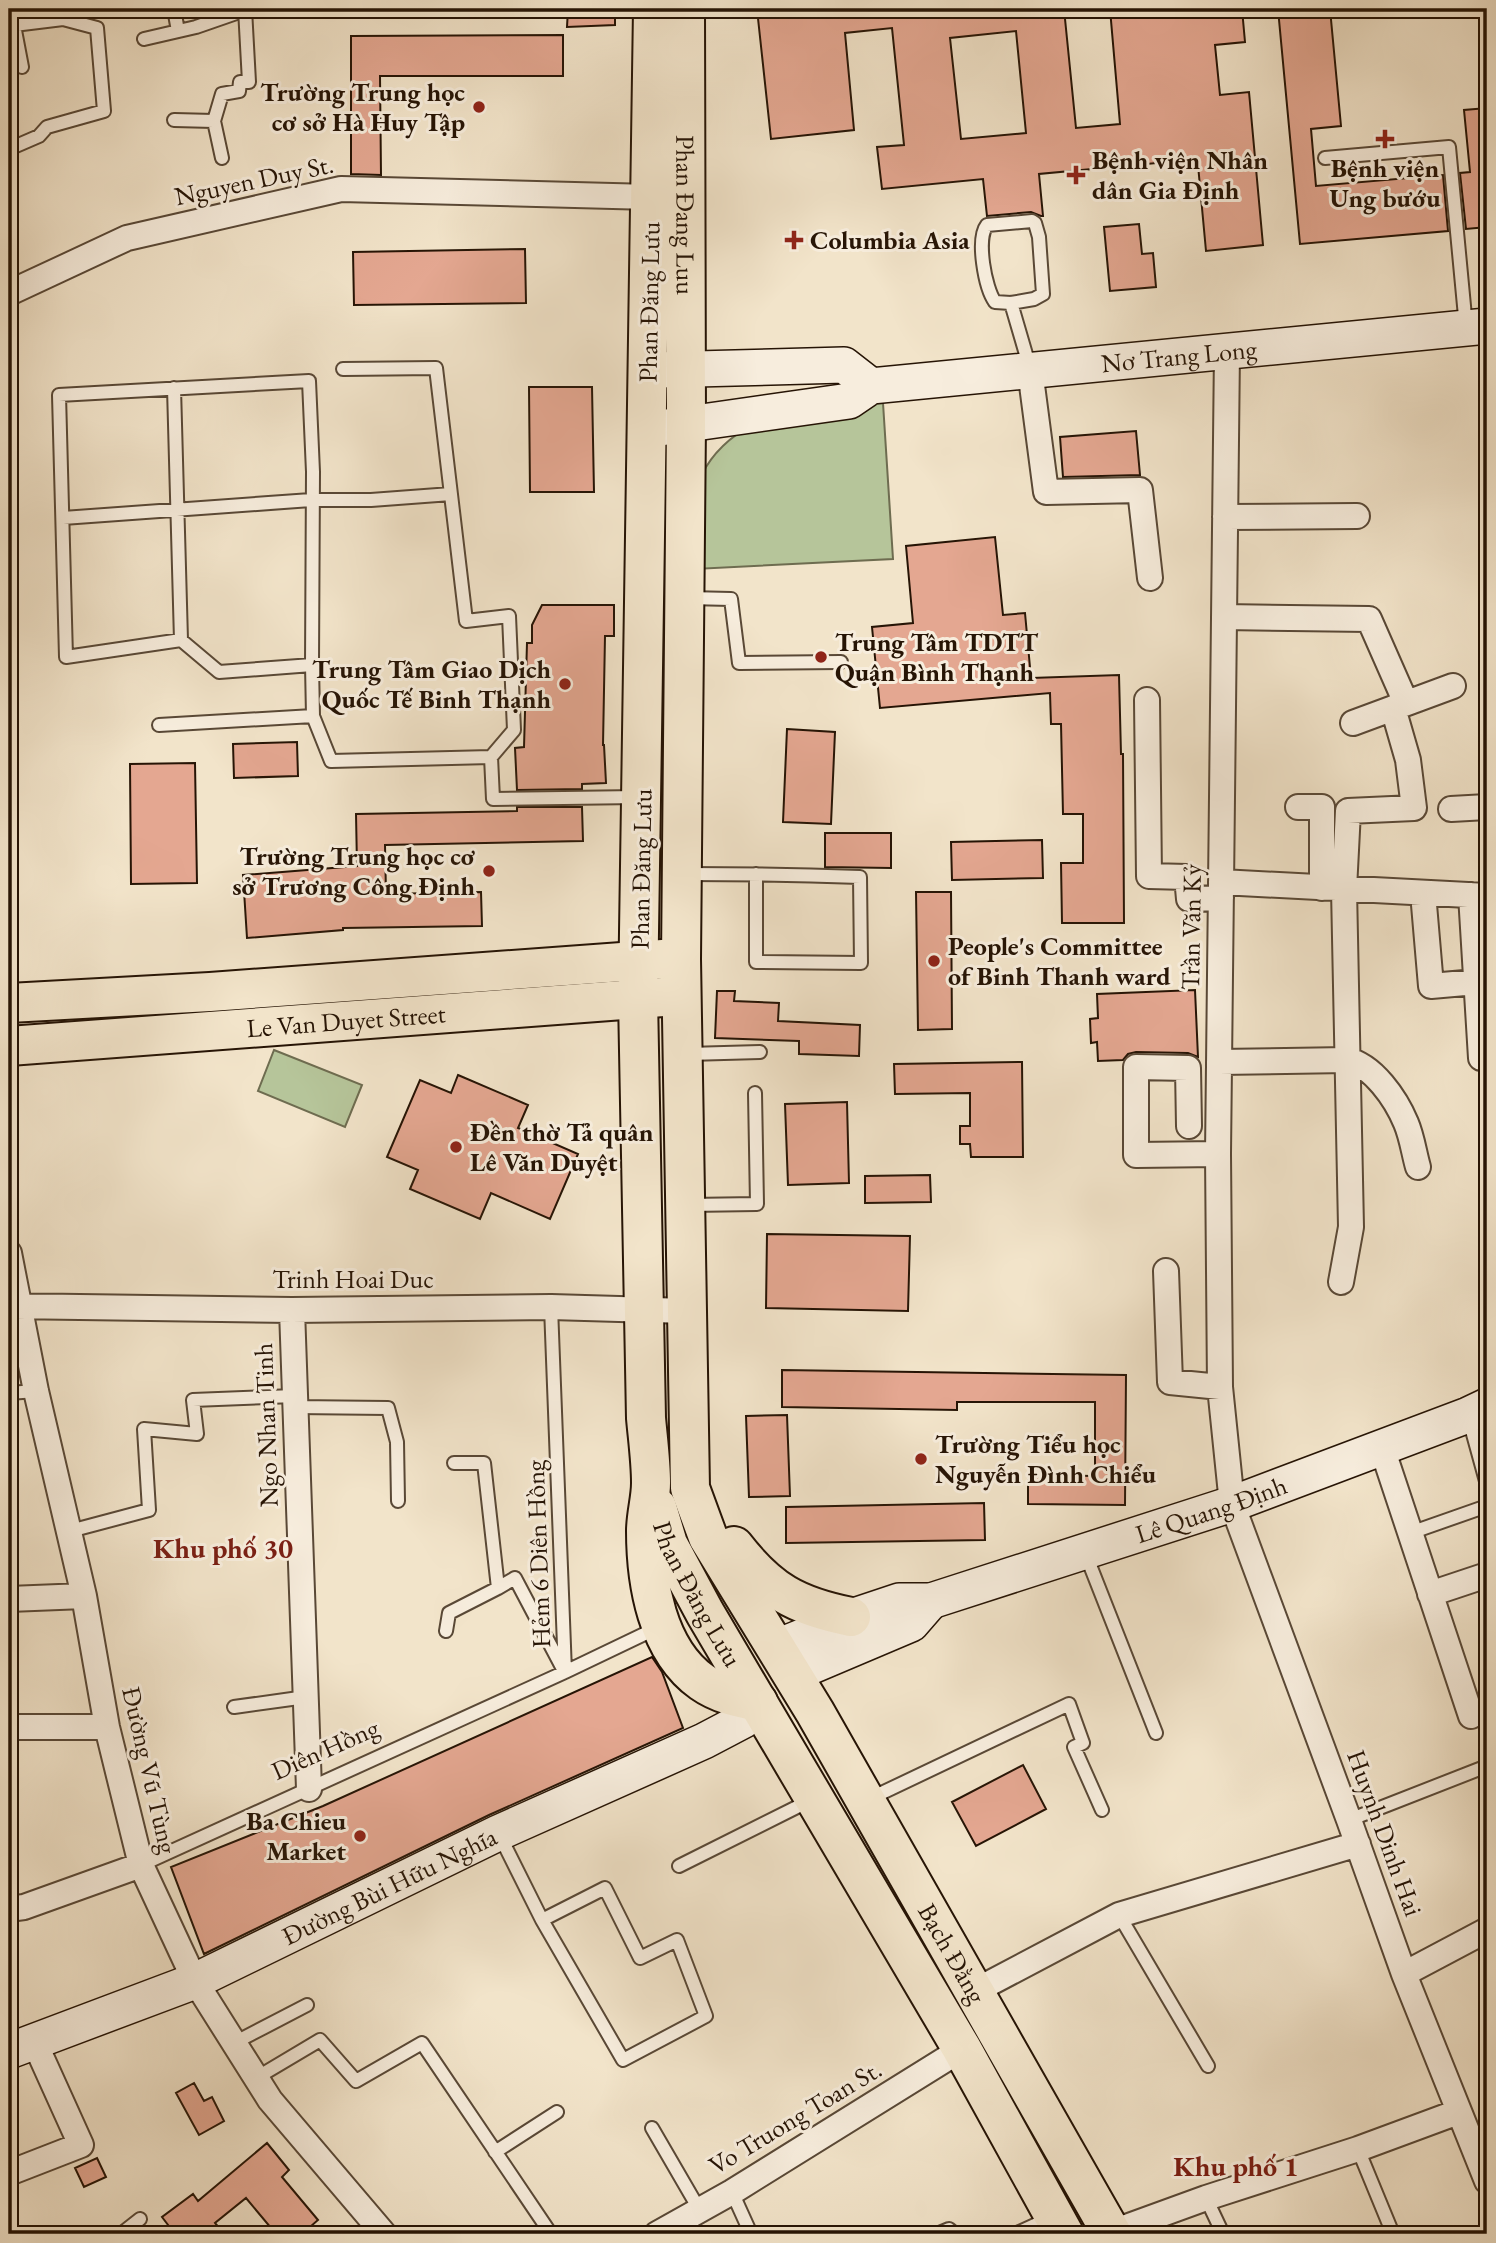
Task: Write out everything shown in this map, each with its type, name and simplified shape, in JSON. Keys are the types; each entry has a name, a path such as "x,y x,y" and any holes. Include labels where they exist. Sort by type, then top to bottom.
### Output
{"main road":[{"name":"Phan Đăng Lưu","path":"653,9 668,97 651,197 646,430 638,998 646,1418 651,1485 668,1544 758,1702"},
{"name":"Phan Đang Luu","path":"685,9 668,97 686,424"},
{"name":"Nơ Trang Long","path":"646,430 849,401 871,386 1477,327"},
{"path":"647,370 844,365 871,386"},
{"name":"Phan Đăng Lưu","path":"686,424 682,977 690,1488 708,1538 785,1661"},
{"name":"Le Van Duyet Street","path":"9,1003 178,994 639,960 682,977"},
{"name":"Le Van Duyet Street","path":"9,1046 638,998 682,977"},
{"path":"178,994 181,1034"},
{"name":"Lê Quang Định","path":"785,1661 851,1617 900,1601 931,1601 1232,1504 1478,1410"},
{"path":"651,1485 646,1530 652,1597 660,1627 683,1663 701,1682 725,1695 758,1702 785,1661"},
{"path":"690,1488 750,1566 773,1587 789,1598 815,1609 851,1617"},
{"name":"Lê Quang Định","path":"785,1661 911,1624 931,1601"},
{"path":"739,1668 785,1661"},
{"name":"Bạch Đằng","path":"785,1661 1110,2233"},
{"name":"Bạch Đằng","path":"758,1702 962,2049 1059,2225"},
{"name":"Đường Bùi Hữu Nghĩa","path":"22,2046 195,1981 498,1833 704,1741 744,1720 758,1702"}],"street":[{"name":"Nguyen Duy St.","path":"9,293 127,238 341,188 651,197"},
{"name":"Trần Văn Kỷ","path":"1227,351 1218,1154 1220,1387 1232,1504"},
{"path":"1030,370 1046,492 1140,490 1150,578"},
{"path":"1225,517 1357,516"},
{"path":"1224,617 1369,619 1399,706 1414,808 1348,811 1333,889"},
{"path":"1353,723 1453,686"},
{"path":"1147,701 1149,876 1187,877 1189,899 1221,890 1333,889 1479,895 1476,982 1480,1058"},
{"path":"1298,807 1322,807 1333,889 1347,1060 1351,1227 1341,1282"},
{"path":"1451,809 1487,807"},
{"path":"1423,893 1430,986 1476,982"},
{"path":"1219,1062 1347,1060 1361,1063 1380,1081 1406,1123 1418,1167"},
{"path":"1189,1126 1188,1068 1136,1067 1136,1155 1218,1154"},
{"name":"Đường Vũ Tùng","path":"9,1253 14,1306 70,1531 107,1727 141,1865 195,1981 270,2100 384,2234"},
{"path":"1166,1271 1171,1382 1220,1387"},
{"name":"Trinh Hoai Duc","path":"14,1306 292,1310 551,1307 687,1311"},
{"name":"Ngo Nhan Tinh","path":"292,1310 309,1789"},
{"path":"1382,1448 1471,1716"},
{"name":"Huynh Dinh Hai","path":"1232,1504 1404,1974 1487,2181"},
{"path":"1430,1594 1487,1575"},
{"path":"9,1599 84,1596"},
{"path":"9,1727 107,1727"},
{"path":"975,1992 1119,1915 1358,1844"},
{"name":"Diên Hồng","path":"9,1909 24,1907 141,1865"},
{"path":"1404,1974 1487,1930"},
{"path":"9,2173 80,2145 22,2046"},
{"name":"Vo Truong Toan St.","path":"657,2234 732,2192 962,2049"},
{"path":"1110,2233 1206,2198 1358,2149 1458,2112"}],"lane":[{"path":"174,9 178,31"},
{"path":"144,39 245,10 249,82 240,82 239,91 222,94 214,121 222,158"},
{"path":"9,149 39,136 47,127 104,111 97,28 64,14 14,25 22,67"},
{"path":"174,120 214,121"},
{"path":"1325,158 1450,147 1477,327"},
{"path":"1032,221 1039,237 1043,293 1034,299 1011,303 995,302 988,290 981,240 983,232 987,226 1032,221"},
{"path":"1011,303 1030,370"},
{"path":"343,369 436,368 466,621 509,616 514,730 491,757 493,799 642,797"},
{"path":"181,640 66,657 60,395 309,381 313,472 313,716 331,761 491,757"},
{"path":"174,388 181,640 219,672 312,665"},
{"path":"63,519 311,500 370,500 451,494"},
{"path":"684,598 731,599 739,663 841,662"},
{"path":"159,724 313,716"},
{"path":"682,874 756,874 860,877 861,963 756,962 756,874"},
{"path":"684,1054 760,1052"},
{"path":"685,1205 757,1204 755,1093"},
{"name":"Hẻm 6 Diên Hồng","path":"551,1307 565,1672"},
{"path":"9,1393 36,1391"},
{"path":"70,1531 149,1510 144,1429 197,1434 193,1400 295,1401 388,1408 397,1442 398,1501"},
{"path":"1478,1410 1487,1485"},
{"name":"Hẻm 6 Diên Hồng","path":"454,1463 484,1463 498,1588"},
{"path":"1410,1533 1487,1506"},
{"path":"1085,1551 1156,1733"},
{"name":"Hẻm 6 Diên Hồng","path":"446,1631 449,1613 516,1578 565,1672"},
{"name":"Diên Hồng","path":"141,1865 660,1627"},
{"path":"233,1707 306,1697"},
{"path":"866,1801 1069,1704 1083,1743 1074,1747 1102,1810"},
{"path":"1349,1820 1487,1766"},
{"path":"679,1866 814,1798"},
{"path":"498,1833 542,1920 624,2060 706,2016 677,1940 640,1958 605,1888 542,1920"},
{"path":"1119,1915 1208,2067"},
{"path":"234,2043 307,2005"},
{"path":"256,2078 320,2040 356,2081 422,2043 551,2234"},
{"path":"495,2152 557,2112"},
{"path":"652,2128 699,2209"},
{"path":"1358,2149 1393,2234"},
{"path":"732,2192 751,2234"},
{"path":"1206,2198 1223,2234"},
{"path":"121,2234 140,2218"},
{"path":"1015,2234 1059,2225"},
{"path":"937,2234 949,2229 955,2234"}],"green space":[{"path":"883,403 893,559 695,569 704,473 713,457 730,440 751,425 784,410"},
{"path":"274,1050 362,1085 345,1127 258,1091"}],"building":[{"path":"568,9 615,9 615,25 567,27"},
{"path":"757,9 1064,9 1076,128 1120,124 1110,9 1242,9 1245,42 1215,45 1220,95 1249,92 1263,245 1206,251 1198,165 1179,166 1178,161 1039,174 1043,216 1031,212 987,216 983,179 882,189 877,147 904,145 892,28 845,33 854,130 771,139","holes":["1016,31 1026,133 961,139 950,38"]},
{"path":"1278,9 1330,9 1341,126 1311,129 1316,186 1443,175 1448,231 1300,244"},
{"path":"563,35 563,76 380,76 381,175 351,174 351,36"},
{"path":"1487,108 1487,227 1466,229 1460,173 1470,172 1464,110"},
{"path":"1139,224 1142,254 1153,253 1156,287 1110,291 1104,227"},
{"path":"525,249 526,303 354,305 353,252"},
{"path":"529,387 592,387 594,492 530,492"},
{"path":"1136,431 1140,475 1063,477 1060,437"},
{"path":"995,537 1003,615 1025,613 1031,678 1119,675 1123,754 1124,923 1062,923 1061,863 1083,863 1083,814 1063,814 1061,724 1051,724 1050,693 880,708 872,627 913,623 906,546"},
{"path":"542,605 614,605 614,636 605,636 603,745 606,783 582,784 582,789 517,790 515,748 524,747 527,643 532,643 532,625"},
{"path":"787,729 835,732 831,824 783,822"},
{"path":"297,742 298,776 234,778 233,744"},
{"path":"195,763 197,883 131,884 130,764"},
{"path":"517,807 582,807 583,841 385,845 386,894 481,892 482,926 343,928 247,938 243,875 357,866 356,814 517,811"},
{"path":"825,833 891,833 891,868 825,867"},
{"path":"1042,840 1043,878 952,880 951,842"},
{"name":"People's Committee of Binh Thanh ward","path":"916,892 951,892 952,1029 918,1030"},
{"path":"1195,990 1198,1057 1188,1053 1136,1052 1128,1054 1123,1060 1098,1061 1097,1042 1091,1043 1090,1019 1098,1018 1097,994"},
{"path":"717,991 735,991 734,1001 779,1003 778,1021 860,1025 859,1056 799,1054 799,1041 715,1038"},
{"path":"1022,1062 1023,1157 971,1157 970,1144 960,1144 960,1126 970,1126 970,1093 895,1094 894,1064"},
{"name":"Đền thờ Tả quân Lê Văn Duyệt","path":"458,1075 528,1105 518,1128 578,1154 550,1219 491,1193 480,1219 410,1189 418,1170 387,1157 420,1080 451,1093"},
{"path":"847,1102 849,1183 788,1185 785,1104"},
{"path":"930,1175 931,1202 865,1203 865,1176"},
{"path":"767,1234 910,1236 908,1311 766,1308"},
{"path":"782,1370 1126,1375 1125,1505 1028,1504 1028,1475 1095,1476 1095,1402 957,1402 957,1410 782,1407"},
{"path":"787,1415 790,1496 749,1497 746,1416"},
{"path":"984,1503 985,1540 786,1543 786,1507"},
{"name":"Ba Chieu Market","path":"652,1657 662,1672 683,1728 489,1815 204,1954 171,1867 323,1806"},
{"path":"1023,1765 1046,1809 976,1846 952,1802"},
{"path":"194,2083 204,2101 212,2097 224,2121 199,2135 176,2093"},
{"path":"267,2143 289,2170 282,2177 318,2220 302,2234 276,2234 246,2198 215,2223 224,2234 175,2234 162,2217 193,2194 198,2201"},
{"path":"97,2158 106,2177 84,2187 75,2168"}],"place":[{"name":"Trường Trung học cơ sở Hà Huy Tập","path":"479,107"},
{"name":"Bệnh viện Ung bướu","path":"1385,139"},
{"name":"Bệnh viện Nhân dân Gia Định","path":"1076,175"},
{"name":"Columbia Asia","path":"794,240"},
{"name":"Trung Tâm TDTT Quận Bình Thạnh","path":"821,657"},
{"name":"Trung Tâm Giao Dịch Quốc Tế Binh Thạnh","path":"565,684"},
{"name":"Trường Trung học cơ sở Trương Công Định","path":"489,871"},
{"name":"People's Committee of Binh Thanh ward","path":"934,961"},
{"name":"Đền thờ Tả quân Lê Văn Duyệt","path":"456,1147"},
{"name":"Trường Tiểu học Nguyễn Đình Chiểu","path":"921,1459"},
{"name":"Ba Chieu Market","path":"360,1836"}],"district":[{"name":"Khu phố 30","path":"223,1548"},
{"name":"Khu phố 1","path":"1236,2166"}]}
